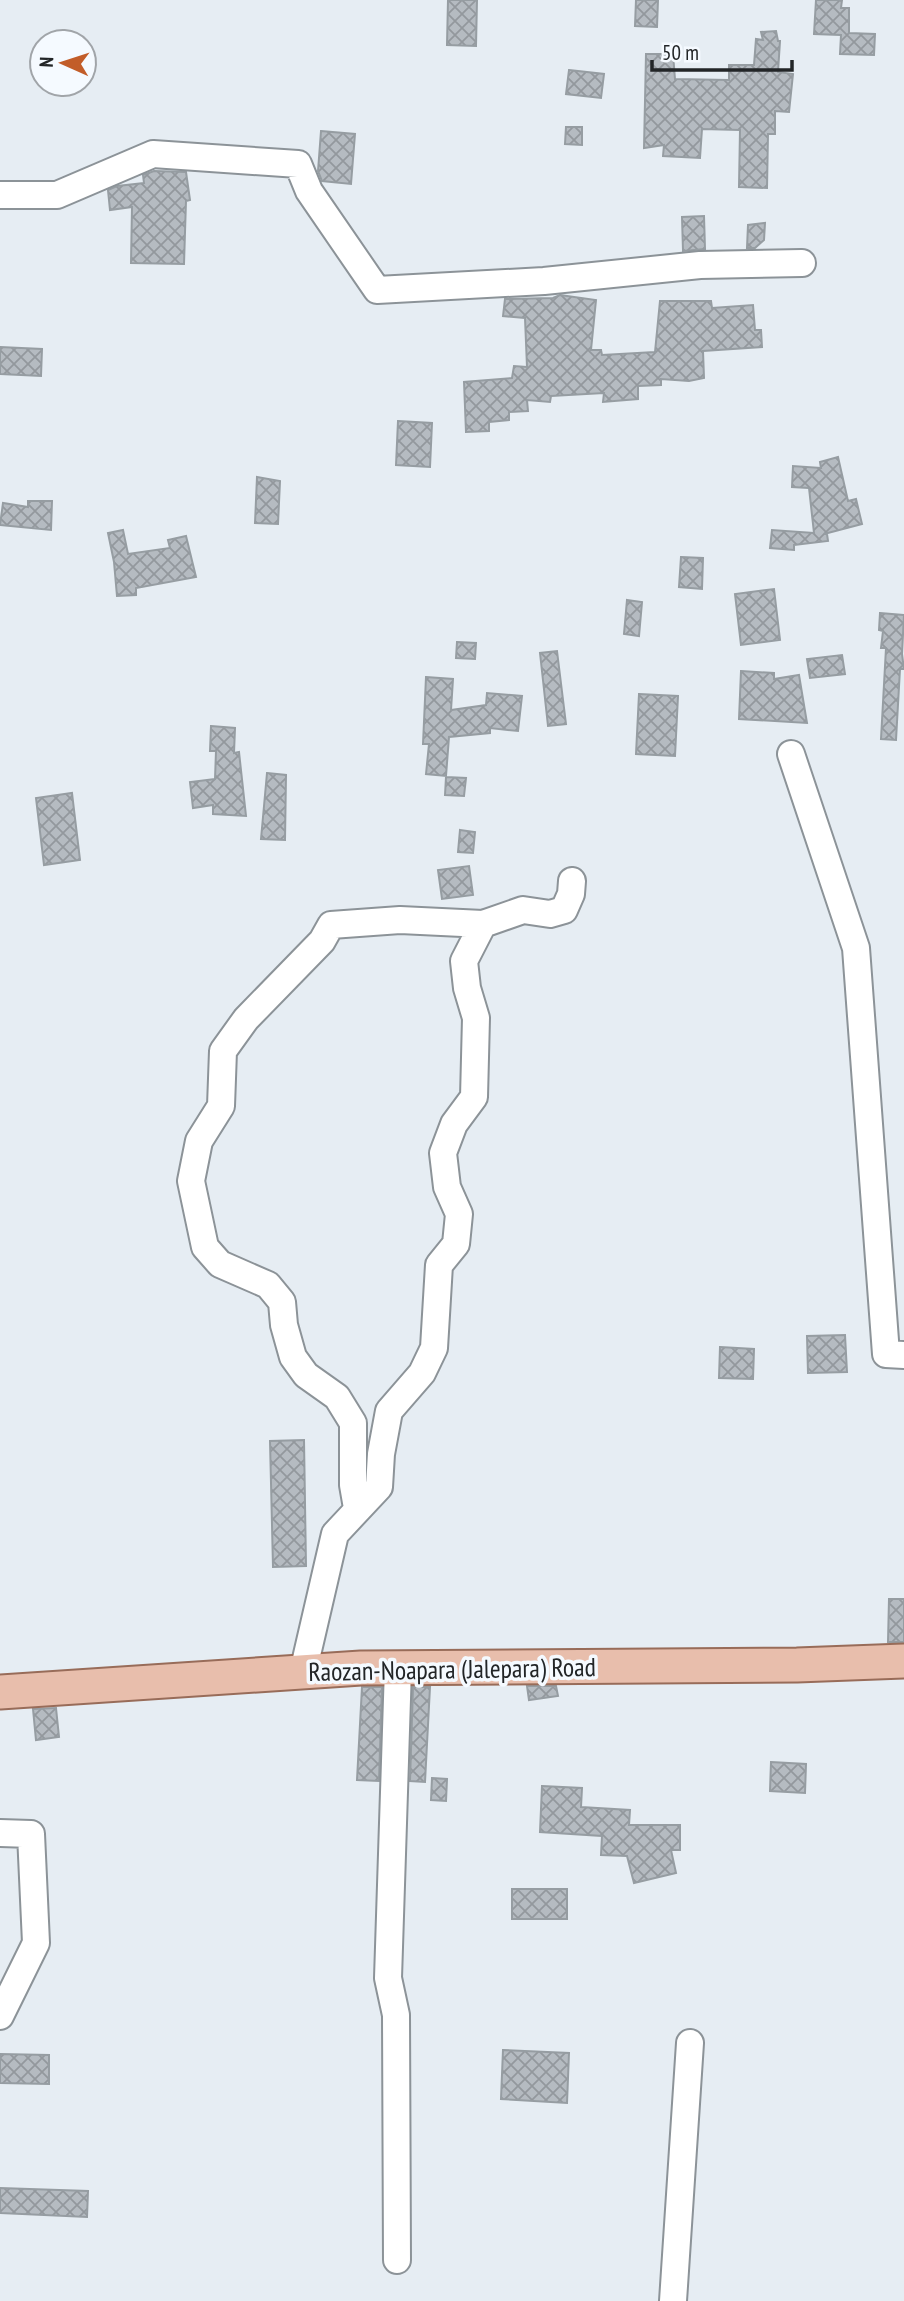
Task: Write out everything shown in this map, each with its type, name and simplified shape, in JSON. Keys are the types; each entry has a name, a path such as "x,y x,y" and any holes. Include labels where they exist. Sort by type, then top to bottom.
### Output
{"main road":[{"name":"Raozan-Noapara (Jalepara) Road","path":"0,1692 398,1668 797,1665 904,1661"}],"street":[{"path":"0,195 57,195 153,155 298,164 309,191 377,290 544,281 700,265 802,263"},
{"path":"791,754 856,948 886,1354 904,1355"},
{"path":"357,1508 353,1485 353,1423 337,1397 306,1375 293,1357 284,1325 282,1302 268,1286 220,1264 205,1247 191,1181 199,1141 221,1106 223,1051 246,1018 322,941 331,925 400,920 483,924 523,910 550,914 564,910 571,894 572,881"},
{"path":"303,1672 335,1534 379,1487 381,1454 389,1411 422,1373 434,1348 439,1265 456,1244 459,1214 447,1186 443,1153 454,1124 474,1097 476,1018 467,988 464,961 483,924"},
{"path":"397,2260 396,2015 387,1978 398,1668"},
{"path":"0,1833 31,1833 36,1943 0,2017"},
{"path":"673,2301 690,2043"}],"building":[{"path":"448,0 477,0 476,46 447,45"},
{"path":"636,0 658,0 657,27 635,26"},
{"path":"816,0 842,0 841,8 849,8 849,33 875,34 874,55 840,54 841,35 814,34"},
{"path":"776,31 780,41 778,72 793,74 789,112 775,111 775,134 768,134 767,188 739,187 740,130 702,129 700,158 663,156 664,145 644,148 646,54 673,54 675,79 729,80 729,65 754,65 756,39 763,40 761,32"},
{"path":"569,70 604,74 601,98 566,94"},
{"path":"566,127 582,127 582,145 565,144"},
{"path":"321,131 355,134 351,184 322,181 318,171"},
{"path":"154,171 186,172 190,200 186,201 184,264 131,263 132,207 110,210 108,190 117,186 144,183 143,175"},
{"path":"704,216 705,249 683,251 682,217"},
{"path":"765,223 764,240 755,248 747,248 748,225"},
{"path":"560,295 596,300 591,350 601,350 602,355 655,352 660,301 711,301 712,308 753,305 755,330 761,330 762,347 703,351 704,378 689,381 661,379 661,385 638,386 638,399 603,402 604,393 551,396 550,402 527,400 528,411 509,412 509,420 489,422 489,431 466,432 464,382 512,378 514,366 527,367 525,318 503,316 505,299 553,298"},
{"path":"0,347 42,349 41,376 0,374"},
{"path":"398,421 432,423 430,467 396,465"},
{"path":"838,457 848,501 856,499 862,524 824,534 827,534 828,541 794,545 794,550 770,548 772,530 814,533 809,488 792,487 793,466 821,468 820,462"},
{"path":"257,477 280,481 278,524 255,523"},
{"path":"28,501 52,501 51,530 0,525 3,503 28,507"},
{"path":"123,530 128,554 170,548 168,540 186,536 196,577 136,588 136,595 117,596 108,533"},
{"path":"681,557 703,558 702,589 679,587"},
{"path":"774,589 780,640 741,645 735,594"},
{"path":"627,600 642,602 639,636 624,634"},
{"path":"880,613 904,615 904,669 900,669 896,740 881,739 886,648 881,648 883,631 879,630"},
{"path":"457,642 476,643 475,659 456,658"},
{"path":"557,651 566,724 548,726 540,653"},
{"path":"842,655 845,674 810,678 807,659"},
{"path":"741,671 774,673 774,679 799,675 807,723 739,719"},
{"path":"426,677 453,679 451,710 486,705 487,693 522,696 518,731 490,728 490,733 449,737 446,776 426,774 429,744 423,744"},
{"path":"639,694 678,696 675,756 636,754"},
{"path":"211,726 235,728 234,753 239,752 246,816 213,814 213,805 193,808 190,782 215,779 216,751 210,751"},
{"path":"267,773 286,775 285,840 261,839"},
{"path":"446,777 466,778 464,796 445,795"},
{"path":"72,793 80,860 44,865 36,798"},
{"path":"460,830 475,832 473,853 458,852"},
{"path":"469,866 473,895 442,899 438,870"},
{"path":"845,1335 847,1372 808,1373 807,1336"},
{"path":"720,1347 754,1349 753,1379 719,1378"},
{"path":"304,1440 306,1566 273,1567 270,1441"},
{"path":"889,1599 904,1599 904,1642 888,1642"},
{"path":"527,1686 556,1686 558,1696 529,1700"},
{"path":"362,1687 382,1687 379,1781 357,1780"},
{"path":"413,1687 430,1687 425,1782 410,1781"},
{"path":"56,1708 59,1737 36,1740 33,1709"},
{"path":"771,1762 806,1764 805,1793 770,1791"},
{"path":"432,1778 447,1779 446,1801 431,1800"},
{"path":"542,1786 582,1788 581,1807 630,1810 629,1825 680,1825 680,1850 671,1850 676,1873 634,1883 627,1856 601,1855 602,1836 540,1832"},
{"path":"512,1889 567,1889 567,1919 512,1919"},
{"path":"503,2050 569,2053 567,2103 501,2099"},
{"path":"0,2054 49,2055 49,2084 0,2083"},
{"path":"0,2188 88,2191 87,2217 0,2213"}]}
